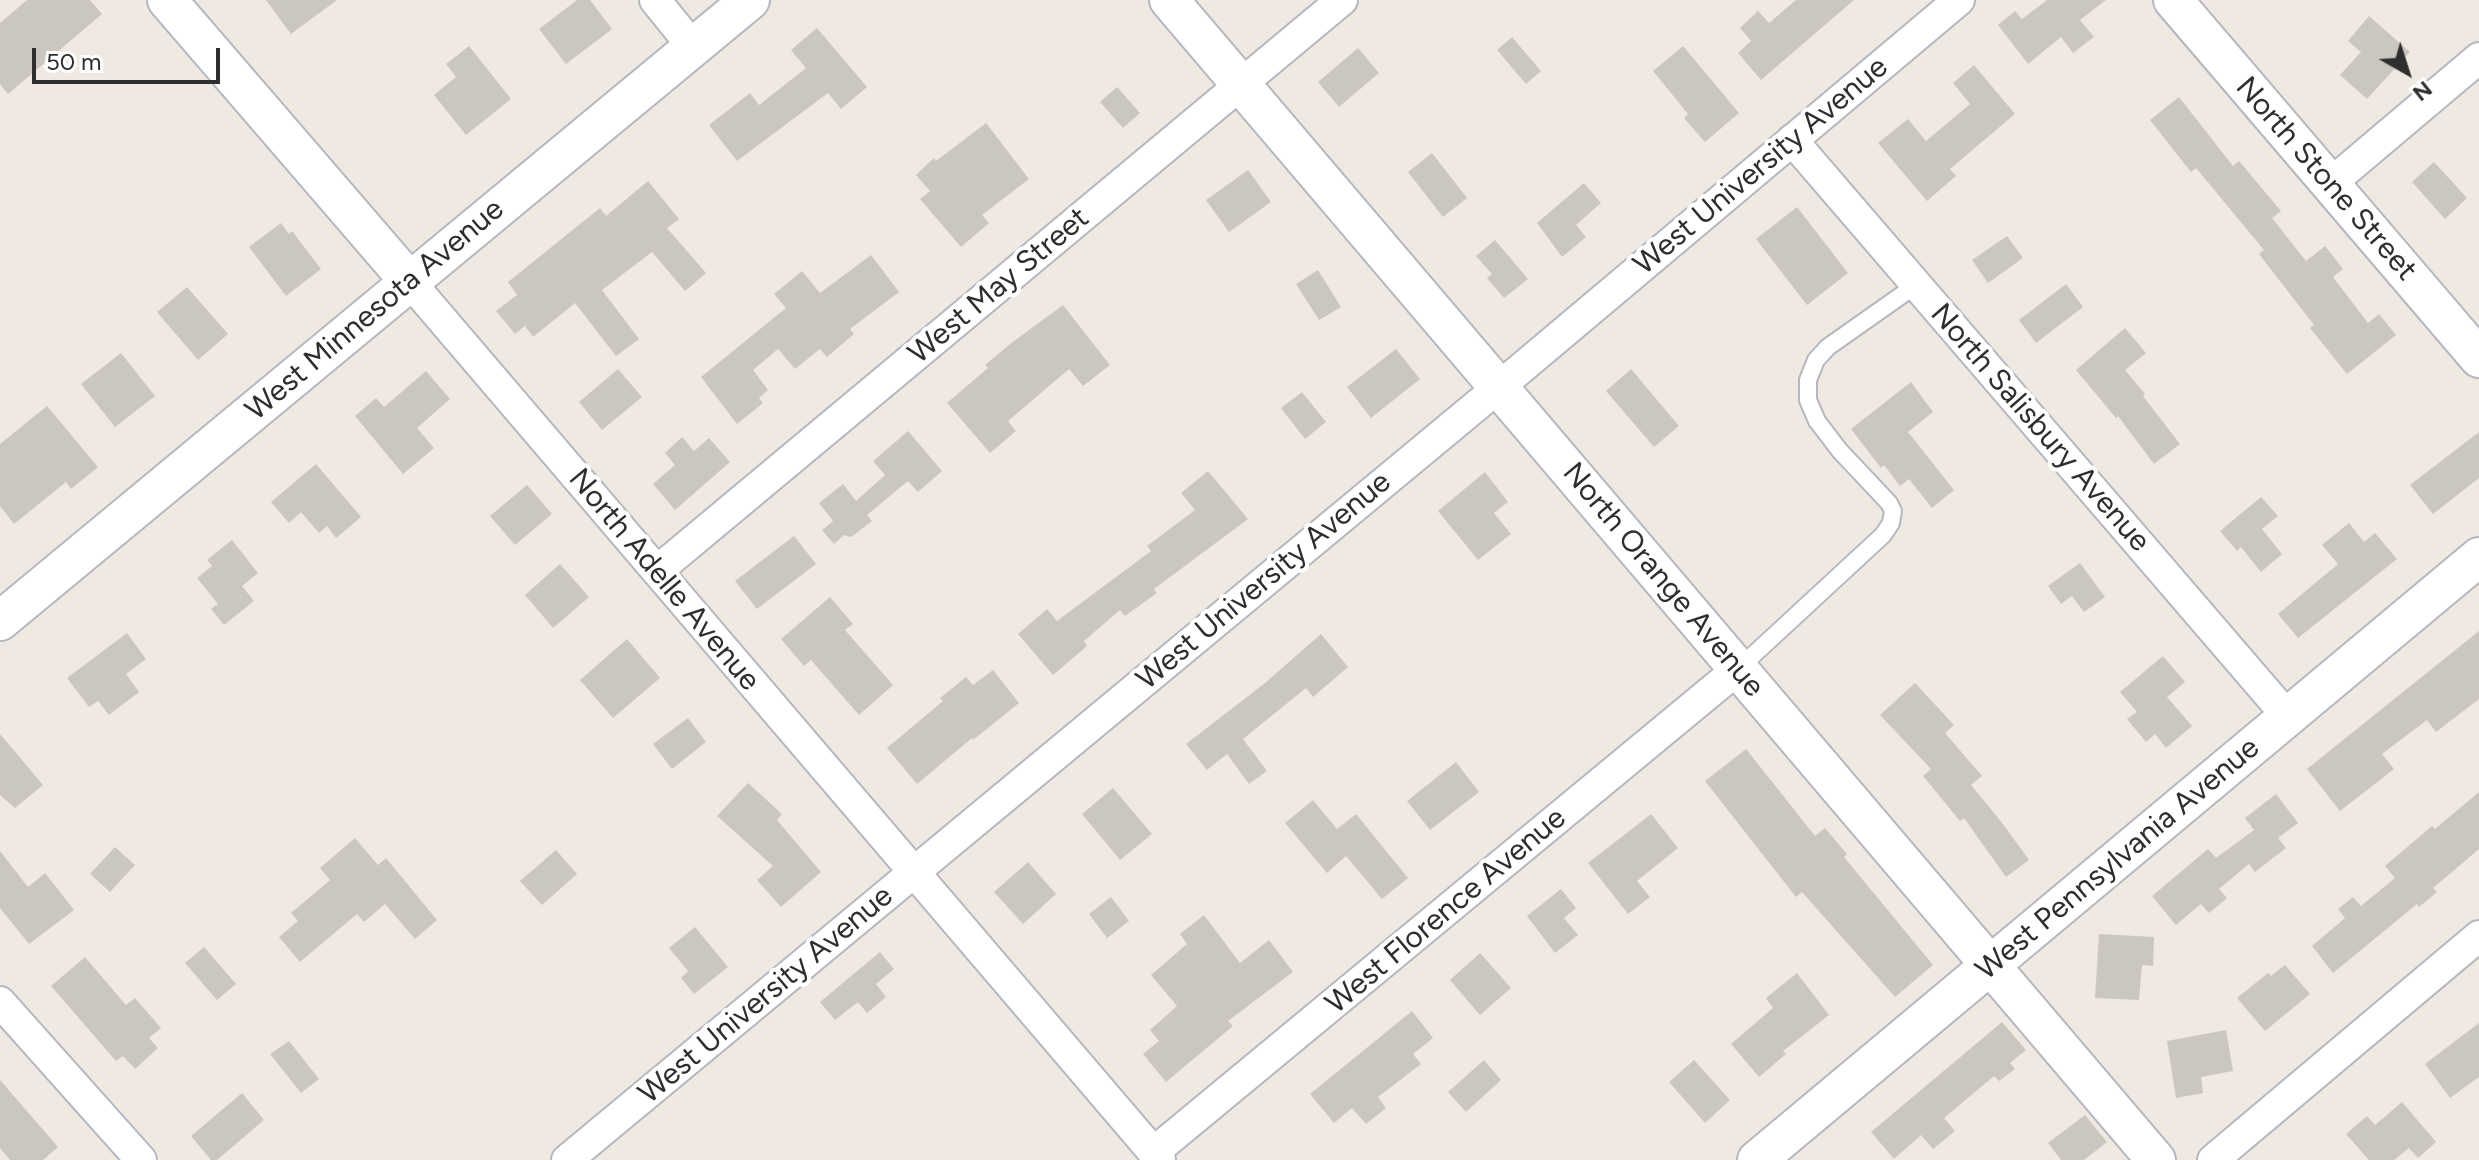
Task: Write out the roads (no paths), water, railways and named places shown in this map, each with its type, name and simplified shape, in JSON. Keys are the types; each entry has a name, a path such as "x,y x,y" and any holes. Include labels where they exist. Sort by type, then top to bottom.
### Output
{"street":[{"name":"North Adelle Avenue","path":"167,0 1157,1156"},
{"path":"655,0 693,47"},
{"name":"West Minnesota Avenue","path":"0,621 750,0"},
{"name":"North Orange Avenue","path":"1169,0 2156,1160"},
{"name":"West May Street","path":"657,571 1342,0"},
{"name":"West University Avenue","path":"567,1160 1499,387 1959,0"},
{"name":"North Stone Street","path":"2173,0 2479,358"},
{"path":"2331,183 2479,58"},
{"name":"North Salisbury Avenue","path":"1792,140 2288,717"},
{"name":"West Pennsylvania Avenue","path":"1757,1160 2479,557"},
{"name":"West Florence Avenue","path":"1157,1156 1738,669"},
{"path":"2213,1160 2479,936"},
{"path":"0,1002 141,1160"}],"lane":[{"path":"1738,669 1883,535 1891,523 1893,511 1889,503 1840,451 1817,421 1808,400 1808,380 1816,360 1828,347 1916,285"}]}
